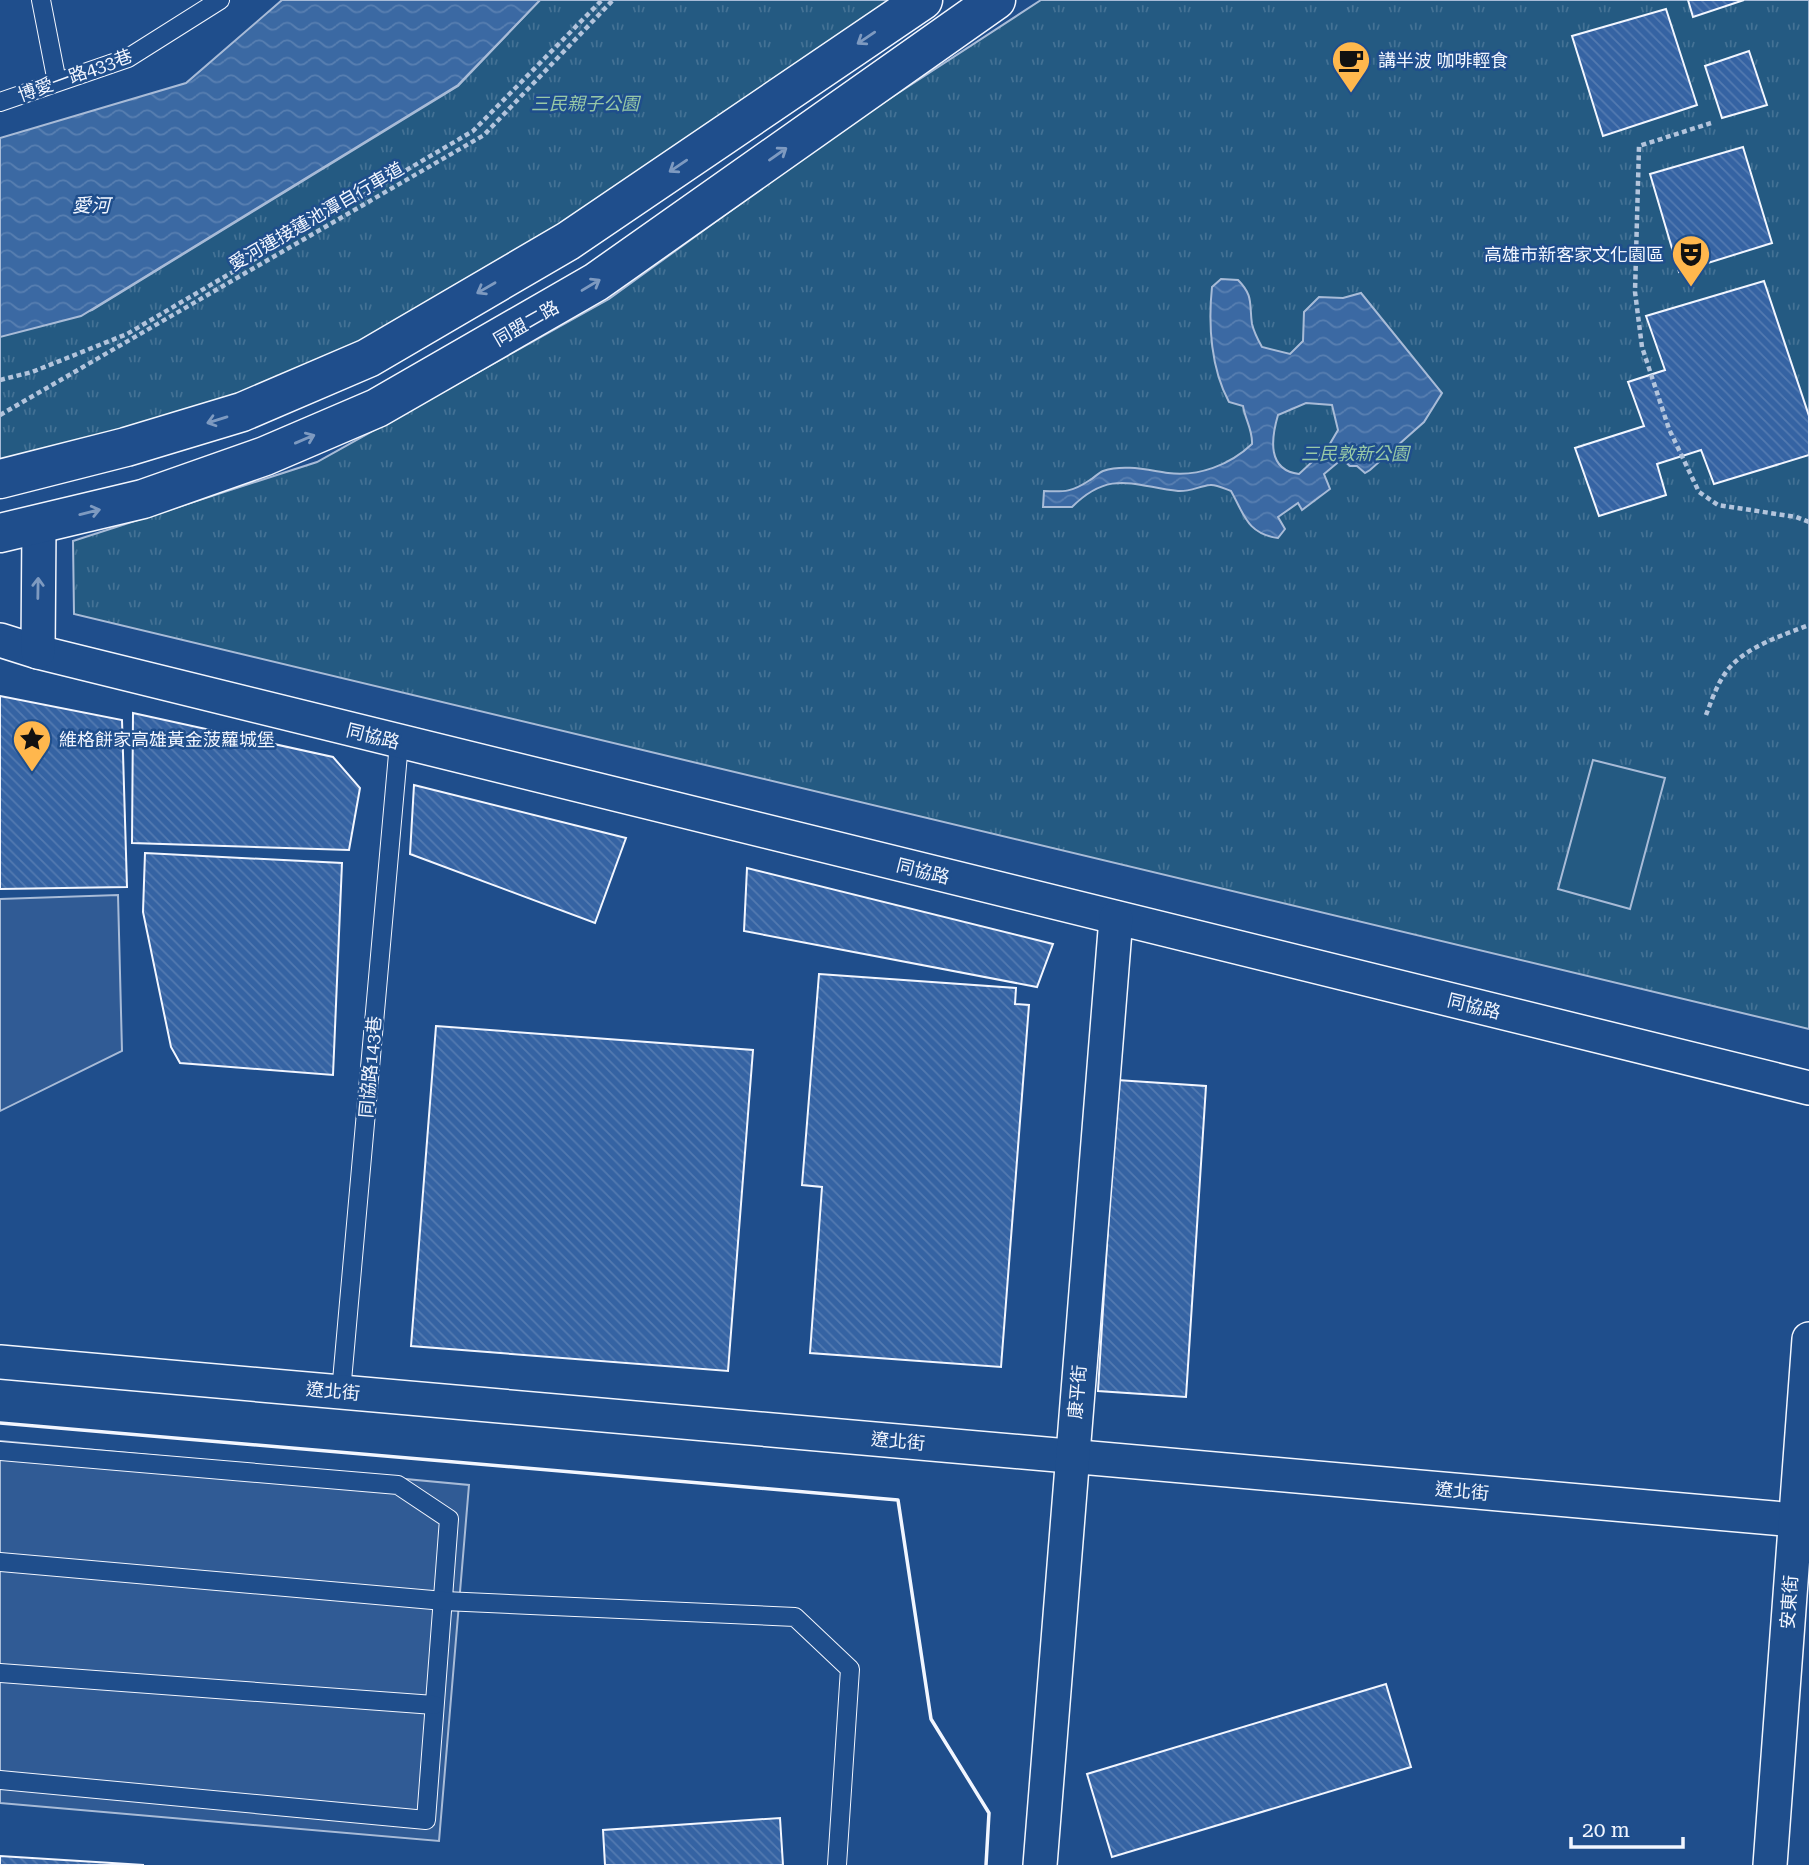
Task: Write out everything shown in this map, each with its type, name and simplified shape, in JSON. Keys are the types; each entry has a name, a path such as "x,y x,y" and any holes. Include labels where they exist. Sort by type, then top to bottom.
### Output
{"street":[{"path":"0,479 126,447 243,412 368,358 568,241 923,0"},
{"name":"同盟二路","path":"0,533 166,491 265,456 377,408 596,282 996,0"},
{"path":"38,652 39,525"},
{"name":"同協路","path":"0,640 38,652 399,743 1809,1088"},
{"name":"康平街","path":"1040,1865 1116,918"},
{"name":"安東街","path":"1770,1865 1809,1339"},
{"name":"遼北街","path":"0,1362 1795,1520"}],"lane":[{"path":"41,0 57,82"},
{"name":"博愛一路433巷","path":"0,102 128,58 220,0"},
{"name":"同協路143巷","path":"341,1392 399,743"},
{"path":"0,1451 398,1485 449,1519 426,1820 0,1780"},
{"path":"0,1562 444,1601 795,1617 849,1669 837,1865"},
{"path":"0,1673 434,1705"}],"path":[{"path":"0,380 32,372 127,334 473,131 601,0"},
{"name":"愛河連接蓮池潭自行車道","path":"0,415 484,135 613,0"},
{"path":"1711,123 1639,146 1635,292 1642,347 1669,429 1699,492 1718,505 1796,517 1809,522"},
{"path":"1706,715 1725,673 1746,653 1809,625"}],"green space":[{"name":"三民親子公園","path":"540,0 922,0 407,335 0,477 0,336 92,310 458,86"},
{"name":"三民敦新公園","path":"1041,0 1809,0 1809,1029 74,614 73,541 317,462 609,299 846,127"},
{"path":"1593,760 1665,778 1630,909 1558,889"}],"shaded area":[{"path":"118,895 122,1051 0,1111 0,899"},
{"path":"0,1441 469,1485 439,1841 0,1803"}],"water":[{"name":"愛河","path":"282,0 540,0 458,85 81,316 0,337 0,138 186,83"},
{"path":"1221,279 1238,280 1249,296 1252,324 1262,347 1290,354 1303,341 1304,312 1319,297 1343,298 1361,293 1442,393 1424,422 1370,470 1365,473 1342,459 1324,474 1330,489 1302,510 1298,503 1278,517 1285,529 1278,538 1259,532 1248,522 1231,491 1212,485 1182,491 1135,484 1111,484 1086,495 1072,507 1043,507 1044,491 1073,489 1103,471 1127,468 1191,473 1224,463 1252,444 1243,406 1229,402 1218,375 1212,346 1212,287","holes":["1306,403 1332,405 1338,430 1328,447 1299,474 1281,466 1276,460 1273,443 1278,415"]}],"building":[{"path":"1688,0 1744,0 1693,17"},
{"path":"1666,9 1697,105 1603,136 1572,36"},
{"path":"1749,51 1767,105 1722,118 1705,66"},
{"path":"1743,147 1772,243 1679,272 1650,174"},
{"path":"1764,281 1809,416 1809,455 1714,484 1701,450 1657,464 1666,495 1599,516 1575,448 1644,426 1628,382 1665,370 1646,316"},
{"path":"0,696 122,720 127,887 0,889"},
{"path":"133,713 333,757 360,788 349,850 132,843"},
{"path":"414,785 626,838 595,923 410,854"},
{"path":"145,853 342,863 333,1075 180,1063 171,1047 143,912"},
{"path":"747,868 1053,944 1037,987 744,931"},
{"path":"819,974 1016,988 1015,1004 1029,1005 1001,1367 810,1353 822,1187 802,1185"},
{"path":"436,1026 753,1050 728,1371 411,1346"},
{"path":"1117,1080 1206,1086 1186,1397 1098,1391"},
{"path":"1386,1684 1411,1767 1112,1857 1087,1774"},
{"path":"780,1818 783,1865 605,1865 603,1830"},
{"path":"0,1856 144,1865 0,1865"}],"wall":[{"path":"0,1423 898,1500 931,1719 989,1813 986,1865"}],"place":[{"name":"講半波 咖啡輕食","path":"1351,94"},
{"name":"高雄市新客家文化園區","path":"1691,288"},
{"name":"維格餅家高雄黃金菠蘿城堡","path":"32,773"}]}
